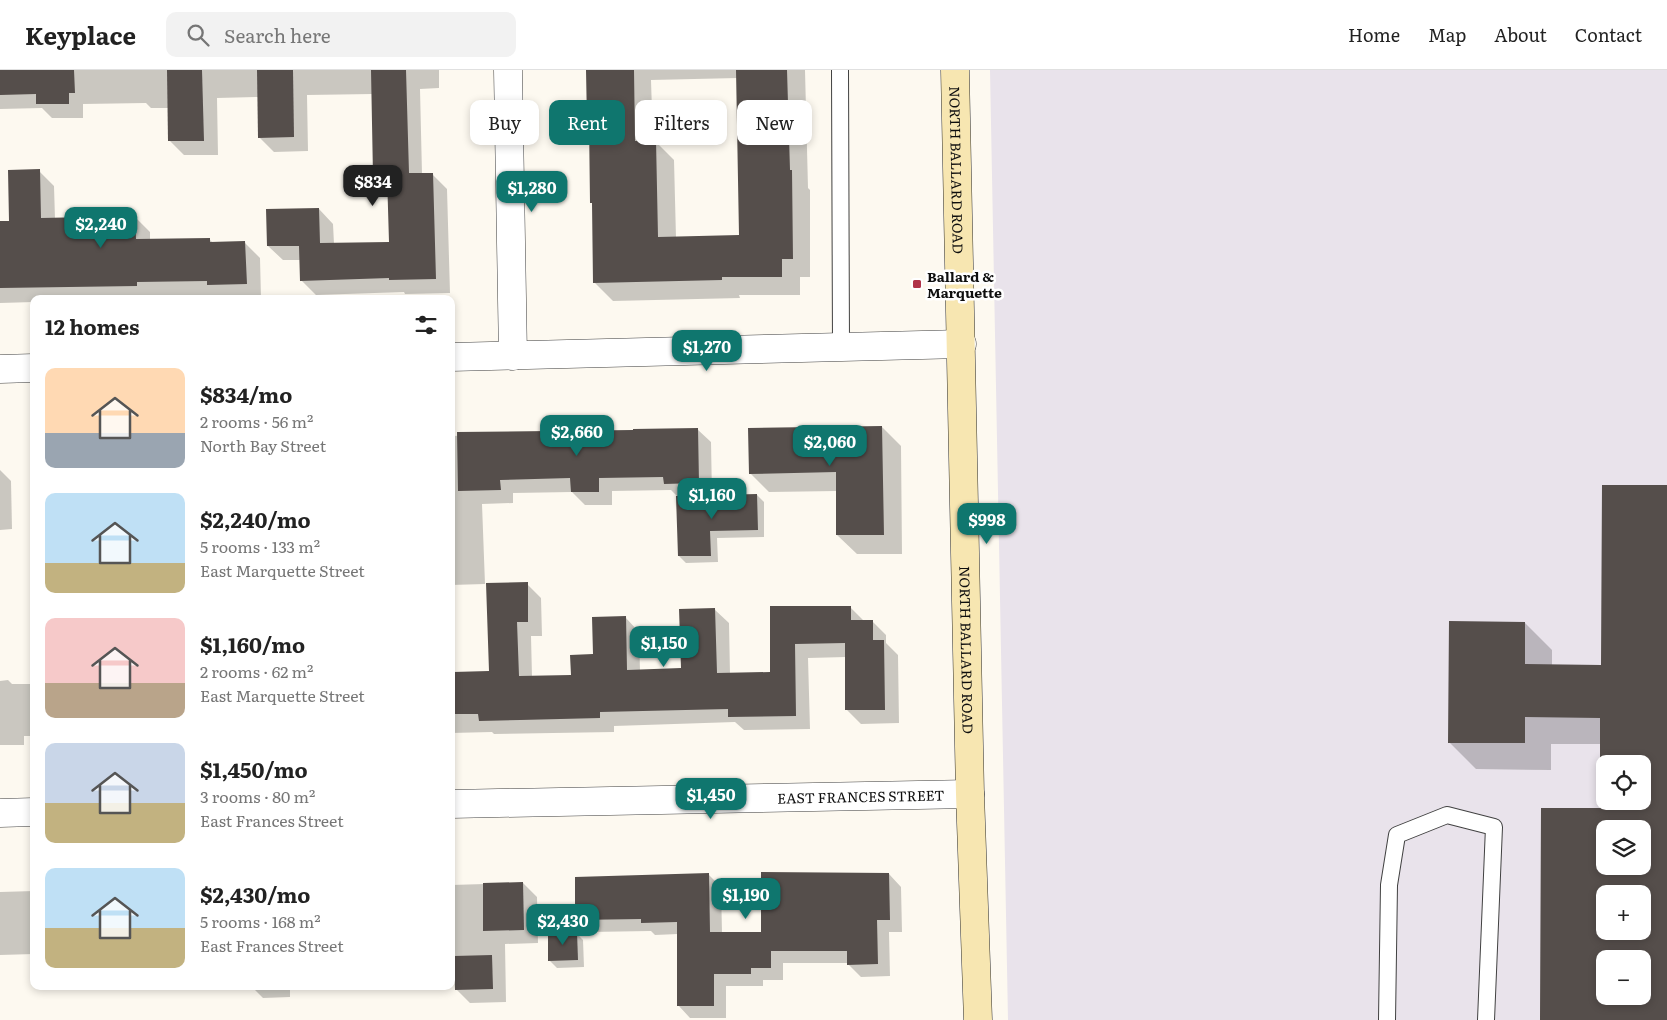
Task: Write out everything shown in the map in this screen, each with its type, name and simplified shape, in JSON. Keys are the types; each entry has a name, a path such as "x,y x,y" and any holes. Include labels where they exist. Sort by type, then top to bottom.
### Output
{"main road":[{"name":"NORTH BALLARD ROAD","path":"955,70 970,794 978,1020"}],"street":[{"path":"508,70 513,356"},
{"path":"455,357 962,344"},
{"path":"0,369 30,368"},
{"name":"EAST FRANCES STREET","path":"455,804 970,794"},
{"path":"0,813 30,812"}],"lane":[{"path":"840,70 841,348"},
{"path":"1387,1020 1389,885 1397,835 1446,816 1494,826 1486,1020"}],"shaded area":[{"path":"990,70 1667,70 1667,1020 1008,1020"}],"building":[{"path":"0,70 74,70 75,93 69,93 69,104 36,104 36,94 0,95"},
{"path":"167,70 202,70 204,141 168,141"},
{"path":"257,70 293,70 294,137 258,138"},
{"path":"371,70 406,70 409,173 433,173 436,279 389,280 389,278 300,281 299,246 267,246 266,209 319,208 320,243 389,242 387,175 373,176"},
{"path":"586,70 634,70 635,145 656,145 658,237 739,235 737,145 789,145 790,170 792,170 793,259 782,259 782,277 722,277 722,280 593,283 589,145 625,145 625,100 587,100"},
{"path":"736,70 787,70 788,100 737,100 737,125"},
{"path":"40,169 41,218 135,216 136,239 210,238 210,242 245,241 247,284 207,285 207,281 137,282 137,286 0,288 0,221 9,221 8,170"},
{"path":"882,426 884,535 836,535 836,472 749,474 748,428"},
{"path":"698,428 699,483 664,484 663,477 599,478 599,492 571,492 570,478 500,480 501,490 458,491 457,432"},
{"path":"1602,485 1667,485 1667,1020 1540,1020 1541,808 1651,810 1651,755 1600,755 1600,718 1525,717 1525,743 1448,743 1449,621 1525,622 1525,664 1601,665"},
{"path":"757,494 758,530 710,531 711,556 678,556 676,496"},
{"path":"528,582 528,622 517,622 519,676 571,675 570,655 593,654 592,617 626,616 627,670 681,668 679,609 715,608 717,673 770,672 770,606 851,606 851,620 873,620 873,640 884,640 885,710 845,710 845,643 795,644 796,716 728,717 728,709 600,712 600,718 479,721 478,714 455,714 455,672 489,671 486,583"},
{"path":"761,872 889,873 890,920 877,920 878,964 847,965 847,951 771,951 771,968 751,968 751,974 714,974 714,1006 677,1006 677,922 641,923 641,919 575,920 575,877 709,873 710,932 761,932"},
{"path":"523,882 524,930 483,931 483,883"},
{"path":"548,932 577,932 578,960 548,961"},
{"path":"492,955 493,989 455,990 455,956"}],"place":[{"name":"Ballard & Marquette","path":"917,284"}]}
